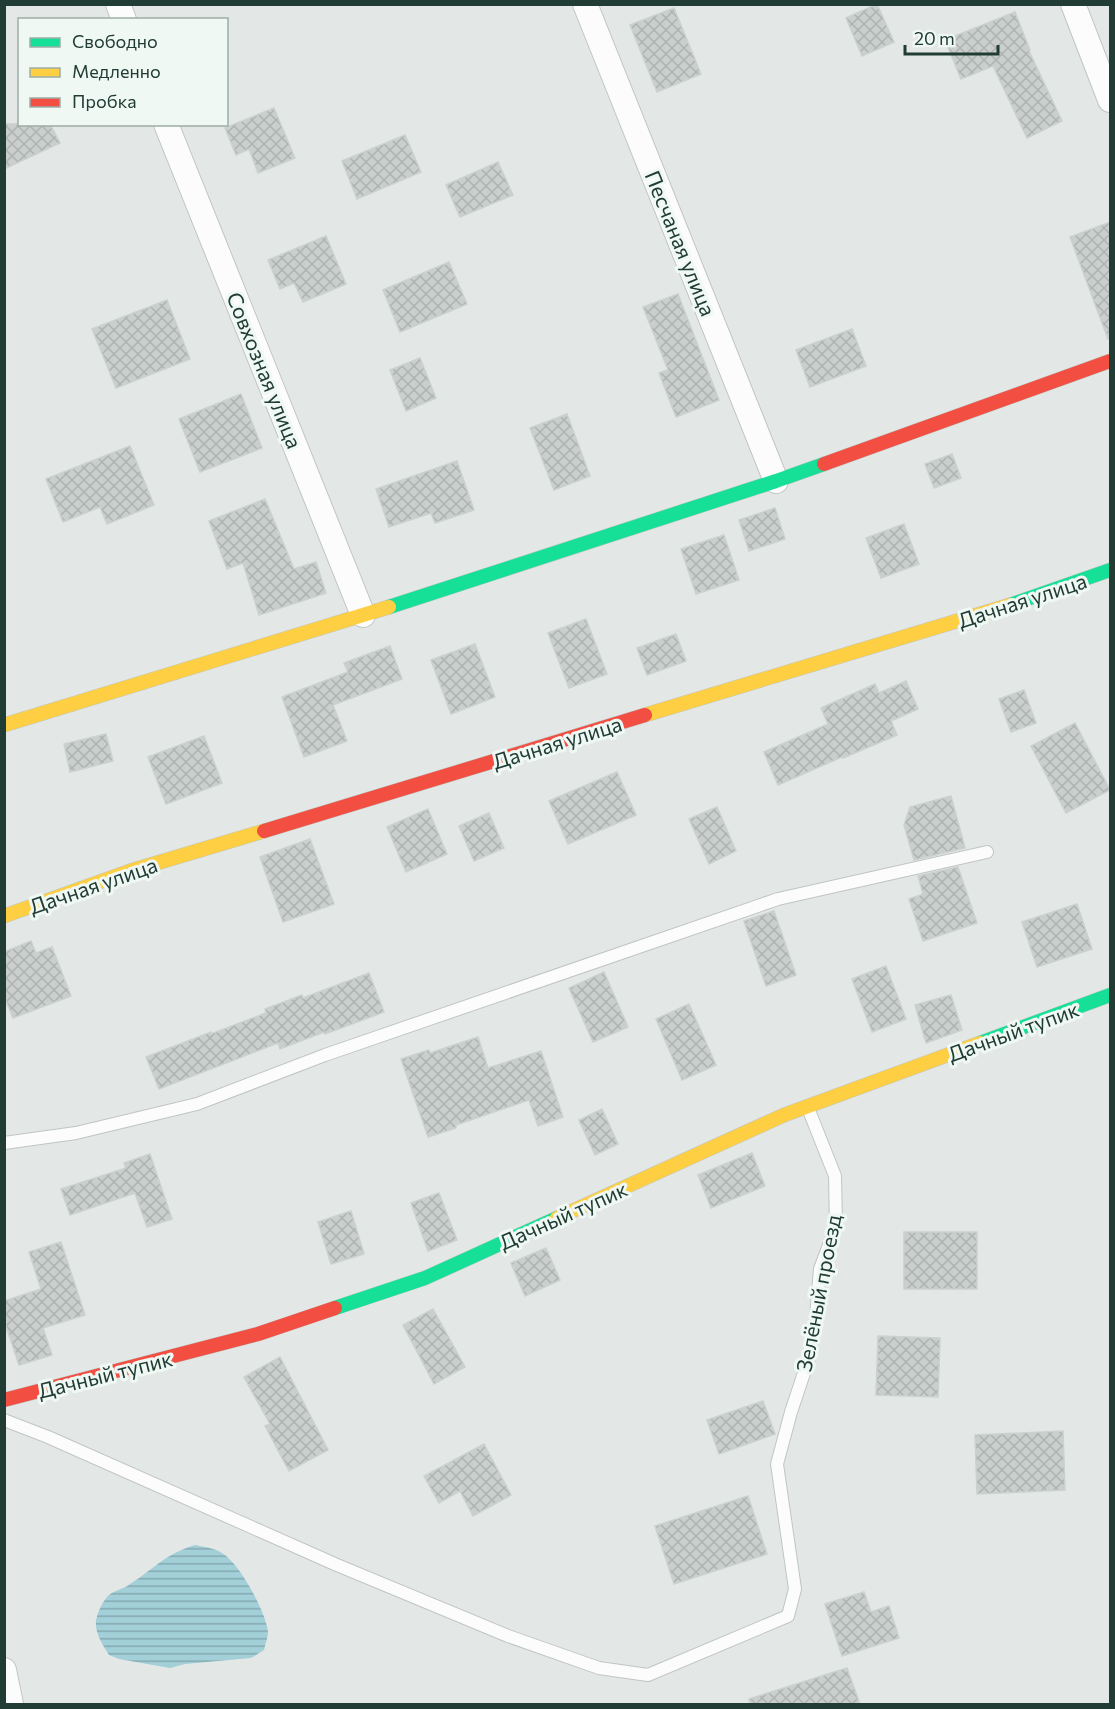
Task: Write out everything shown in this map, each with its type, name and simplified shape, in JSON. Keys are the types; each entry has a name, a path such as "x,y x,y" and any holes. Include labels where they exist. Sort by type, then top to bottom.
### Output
{"street":[{"name":"Песчаная улица","path":"585,4 777,481"},
{"path":"1074,4 1110,100"},
{"name":"Совхозная улица","path":"167,126 363,615"},
{"path":"4,725 363,615 777,481 1110,361"},
{"name":"Дачная улица","path":"4,916 129,871 1023,601 1110,570"},
{"name":"Дачный тупик","path":"4,1400 258,1334 425,1278 784,1115 1110,995"},
{"path":"4,1670 11,1704"}],"lane":[{"path":"4,1143 76,1133 197,1104 324,1055 778,899 987,852"},
{"name":"Зелёный проезд","path":"4,1420 48,1437 337,1565 508,1636 599,1668 648,1675 788,1616 795,1589 777,1464 809,1358 816,1318 820,1269 836,1226 835,1176 807,1106"}],"water":[{"path":"195,1545 214,1549 225,1555 245,1579 258,1602 266,1623 268,1634 264,1650 251,1658 185,1664 170,1668 119,1659 109,1655 96,1629 98,1613 107,1597 128,1586 168,1557"}],"building":[{"path":"877,4 894,42 862,56 846,18"},
{"path":"674,8 701,74 657,92 630,25"},
{"path":"1015,12 1029,51 1062,121 1027,138 993,66 961,79 945,40"},
{"path":"274,108 295,158 258,173 249,149 236,155 225,128"},
{"path":"4,124 51,126 60,143 4,169"},
{"path":"405,135 421,172 357,199 342,161"},
{"path":"498,162 513,195 460,217 446,185"},
{"path":"1110,222 1110,339 1108,339 1070,237"},
{"path":"326,236 346,284 303,302 294,283 280,289 268,260"},
{"path":"449,262 467,304 400,332 383,290"},
{"path":"678,294 719,400 676,417 659,373 668,370 643,307"},
{"path":"167,300 190,359 116,388 92,329"},
{"path":"852,329 866,366 810,387 796,350"},
{"path":"420,358 436,398 406,411 390,370"},
{"path":"241,394 262,448 200,472 179,419"},
{"path":"567,414 590,476 554,490 530,428"},
{"path":"130,446 154,505 107,524 100,507 63,522 46,479"},
{"path":"952,454 961,478 934,488 925,464"},
{"path":"457,461 474,510 435,523 431,513 389,527 376,489"},
{"path":"265,499 294,569 316,562 326,593 259,615 243,563 227,569 209,521"},
{"path":"775,508 785,539 749,551 739,520"},
{"path":"904,524 919,564 881,578 866,538"},
{"path":"724,535 739,580 696,594 681,549"},
{"path":"586,619 607,674 569,688 548,633"},
{"path":"676,634 686,661 647,675 637,648"},
{"path":"475,644 495,697 451,714 431,660"},
{"path":"390,646 402,679 333,705 347,741 304,757 282,697 348,672 344,663"},
{"path":"906,681 918,709 891,721 897,735 778,785 764,752 828,724 821,708 875,684 879,693"},
{"path":"1024,690 1036,723 1011,732 999,699"},
{"path":"1075,723 1110,790 1066,813 1031,746"},
{"path":"106,734 113,761 70,772 64,744"},
{"path":"204,736 222,783 166,804 148,757"},
{"path":"617,772 636,815 568,844 549,801"},
{"path":"951,796 965,848 914,860 904,825 910,807"},
{"path":"717,807 736,851 709,864 689,819"},
{"path":"428,809 447,854 406,872 387,827"},
{"path":"489,813 504,848 474,861 459,826"},
{"path":"310,839 334,904 283,922 260,857"},
{"path":"958,867 977,923 923,941 909,899 923,894 918,876"},
{"path":"1077,904 1092,949 1037,967 1022,922"},
{"path":"774,911 796,975 766,986 744,921"},
{"path":"31,941 36,953 52,947 71,996 13,1018 4,996 4,952"},
{"path":"886,966 906,1019 872,1032 852,979"},
{"path":"604,972 628,1027 593,1042 569,988"},
{"path":"369,973 384,1012 280,1049 278,1043 159,1089 146,1057 266,1013 265,1009 302,995 303,998"},
{"path":"951,995 962,1030 926,1043 915,1005"},
{"path":"689,1004 716,1065 682,1080 656,1019"},
{"path":"478,1037 488,1068 541,1051 563,1117 538,1126 529,1100 428,1137 401,1059 429,1050 430,1053"},
{"path":"602,1109 618,1144 595,1155 579,1120"},
{"path":"752,1153 765,1186 711,1208 698,1175"},
{"path":"150,1154 172,1219 147,1227 135,1193 70,1215 61,1189 126,1168 124,1163"},
{"path":"439,1193 457,1240 428,1251 411,1203"},
{"path":"351,1211 364,1254 331,1264 318,1222"},
{"path":"904,1232 977,1232 977,1289 904,1289"},
{"path":"61,1242 85,1315 43,1328 52,1355 19,1365 4,1320 4,1301 41,1289 29,1252"},
{"path":"546,1248 560,1280 525,1296 511,1263"},
{"path":"433,1309 465,1367 434,1384 403,1325"},
{"path":"878,1336 940,1338 938,1397 876,1395"},
{"path":"280,1357 328,1450 289,1471 265,1426 270,1424 244,1377"},
{"path":"763,1401 775,1434 719,1454 707,1420"},
{"path":"1063,1431 1065,1490 977,1494 975,1435"},
{"path":"484,1444 511,1495 473,1516 460,1491 439,1503 424,1476"},
{"path":"748,1496 767,1554 674,1584 655,1526"},
{"path":"864,1592 871,1612 889,1606 899,1638 842,1656 825,1604"},
{"path":"847,1668 860,1704 750,1704 749,1699"}],"traffic: fast":[{"path":"389,607 824,464"},
{"path":"1010,605 1110,570"},
{"path":"980,1043 1110,995"},
{"path":"335,1308 425,1278 557,1218"}],"traffic: slow":[{"path":"645,715 1010,605"},
{"path":"4,725 389,607"},
{"path":"4,916 130,871 264,831"},
{"path":"557,1218 784,1115 980,1043"}],"traffic: jam":[{"path":"824,464 1110,361"},
{"path":"264,831 645,715"},
{"path":"4,1400 258,1334 335,1308"}]}
